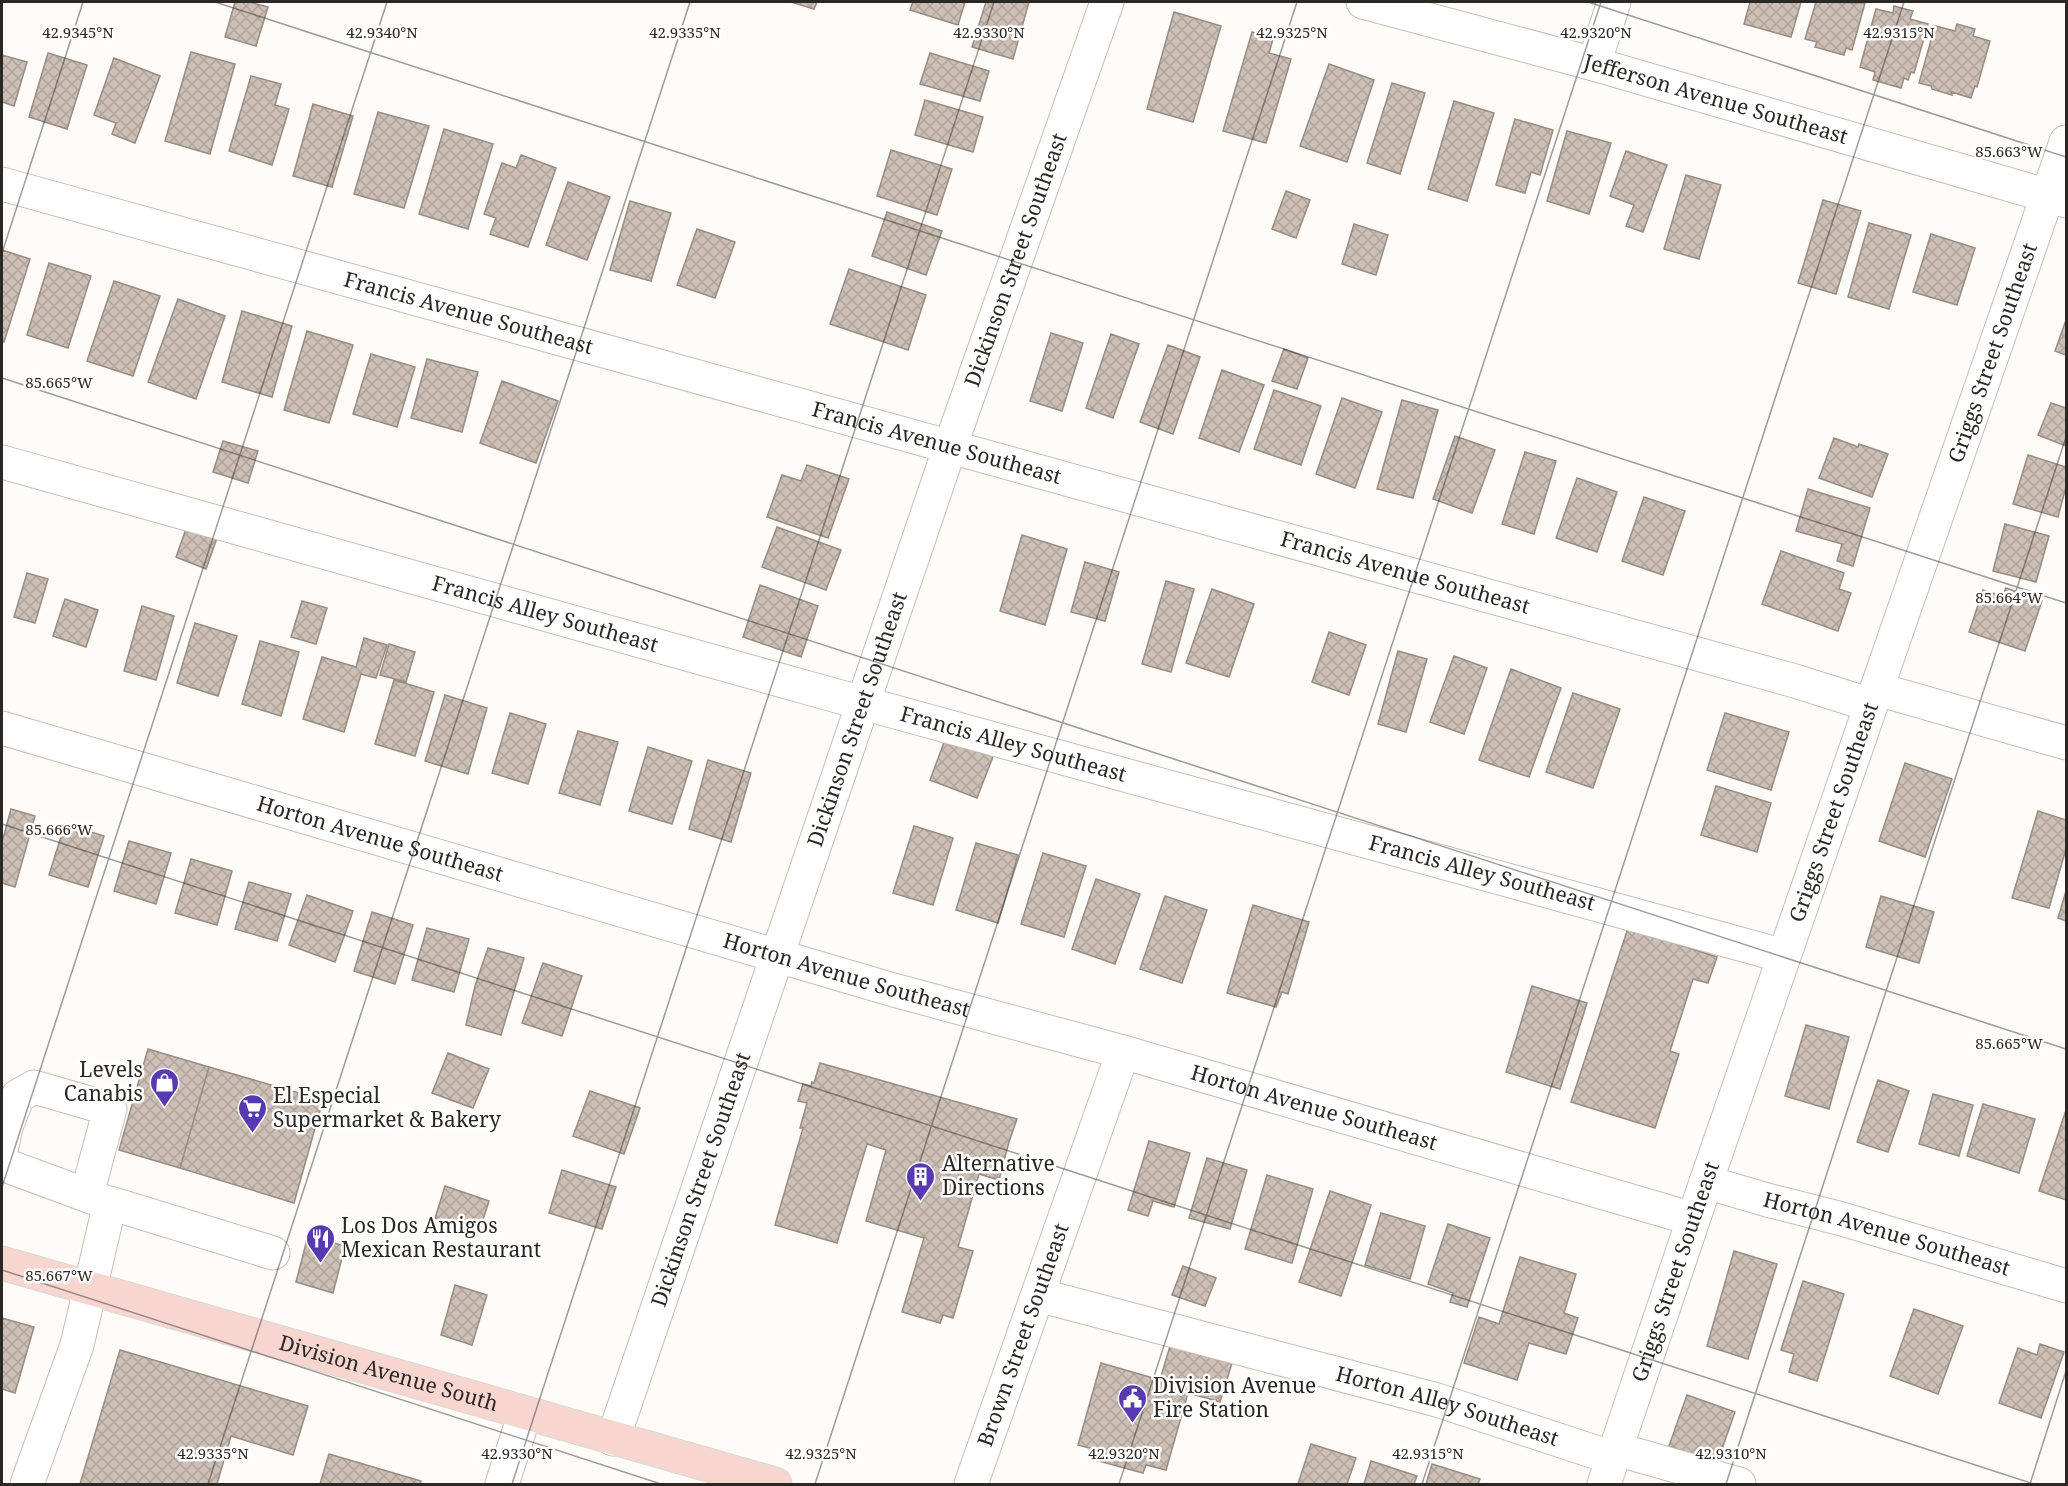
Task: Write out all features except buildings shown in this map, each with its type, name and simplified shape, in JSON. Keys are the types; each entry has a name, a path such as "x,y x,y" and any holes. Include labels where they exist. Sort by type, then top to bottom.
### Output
{"main road":[{"name":"Division Avenue South","path":"2,1263 775,1485"}],"street":[{"name":"Dickinson Street Southeast","path":"613,1439 950,447 1107,2"},
{"name":"Jefferson Avenue Southeast","path":"1364,2 1594,64 2057,198"},
{"path":"1594,64 1614,2"},
{"name":"Griggs Street Southeast","path":"1620,1462 1693,1220 1784,956 1874,697 2057,198 2067,142"},
{"name":"Francis Avenue Southeast","path":"2,184 1794,681 1874,697 2067,743"},
{"name":"Francis Alley Southeast","path":"2,462 864,703 1784,956"},
{"name":"Horton Avenue Southeast","path":"2,728 890,989 1123,1052 1693,1220"},
{"name":"Brown Street Southeast","path":"971,1485 1123,1052"},
{"path":"2,1146 6,1127 18,1096 34,1087 110,1109 89,1287 77,1345 27,1485"},
{"path":"2,1164 98,1199 273,1253"},
{"name":"Horton Avenue Southeast","path":"1706,1182 1842,1219 2067,1286"},
{"name":"Horton Alley Southeast","path":"1038,1295 1437,1400 1620,1462 1739,1485"},
{"path":"502,1485 525,1413"}],"place":[{"name":"Levels Canabis","path":"164,1108"},
{"name":"El Especial Supermarket & Bakery","path":"252,1134"},
{"name":"Alternative Directions","path":"921,1202"},
{"name":"Los Dos Amigos Mexican Restaurant","path":"320,1264"},
{"name":"Division Avenue Fire Station","path":"1132,1424"}]}
